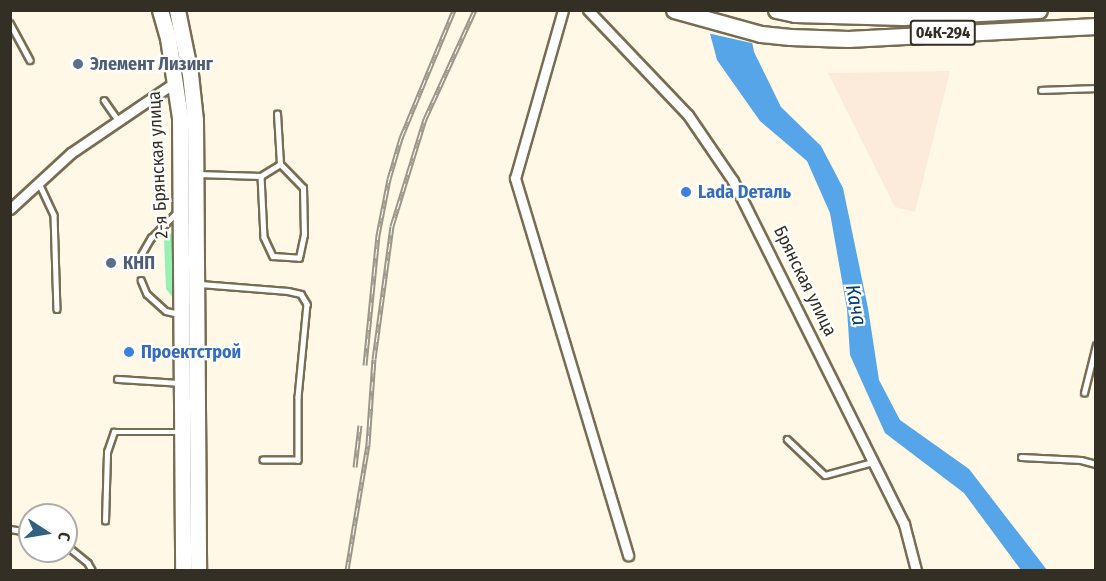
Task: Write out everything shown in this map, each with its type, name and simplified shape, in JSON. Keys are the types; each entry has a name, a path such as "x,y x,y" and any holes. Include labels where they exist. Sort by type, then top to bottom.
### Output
{"main road":[{"name":"2-я Брянская улица","path":"160,10 168,38 180,117 183,570"},
{"name":"2-я Брянская улица","path":"177,10 190,74 195,120 198,570"},
{"name":"04К-294","path":"674,10 688,16 761,34 790,37 848,39 1095,26"},
{"name":"04К-294","path":"776,10 795,14 903,17 1039,10"}],"street":[{"path":"563,10 515,178 628,555"},
{"name":"Брянская улица","path":"588,10 688,116 733,181 904,524 917,570"},
{"path":"10,210 38,181 71,153 174,82"}],"lane":[{"path":"10,23 30,60"},
{"path":"1041,90 1095,87"},
{"path":"104,100 119,122"},
{"path":"261,176 264,237 273,256 299,258 304,235 303,188 280,164 277,114"},
{"path":"196,174 261,176 280,164"},
{"path":"38,181 54,215 57,309"},
{"path":"141,255 151,238 182,207"},
{"path":"141,280 147,294 166,311 182,315"},
{"path":"197,284 288,291 300,294 307,304 298,397 298,460 263,460"},
{"path":"1084,393 1095,345"},
{"path":"117,378 182,384"},
{"path":"105,521 107,452 114,432 183,432"},
{"path":"787,439 825,475 873,462"},
{"path":"1021,457 1081,460 1095,464"},
{"path":"78,555 88,563 92,570"}],"shaded area":[{"path":"950,71 915,212 895,207 828,73"}],"green space":[{"path":"175,229 175,300 166,289 164,241"}],"water":[{"name":"Кача","path":"704,11 746,11 754,52 781,107 821,146 843,188 868,308 879,380 900,420 969,469 1047,570 1021,570 964,493 885,433 850,355 847,309 830,213 807,161 760,121 717,60"}],"pier":[{"path":"701,10 749,10 756,44 707,33"}],"railway":[{"path":"365,365 378,235 389,179 401,138 454,10"},
{"path":"347,570 368,444 374,359 392,226 425,119 475,10"},
{"path":"355,467 360,425"}],"place":[{"name":"Элемент Лизинг","path":"78,64"},
{"name":"Lada Dеталь","path":"686,192"},
{"name":"КНП","path":"111,263"},
{"name":"Проектстрой","path":"129,352"}]}
